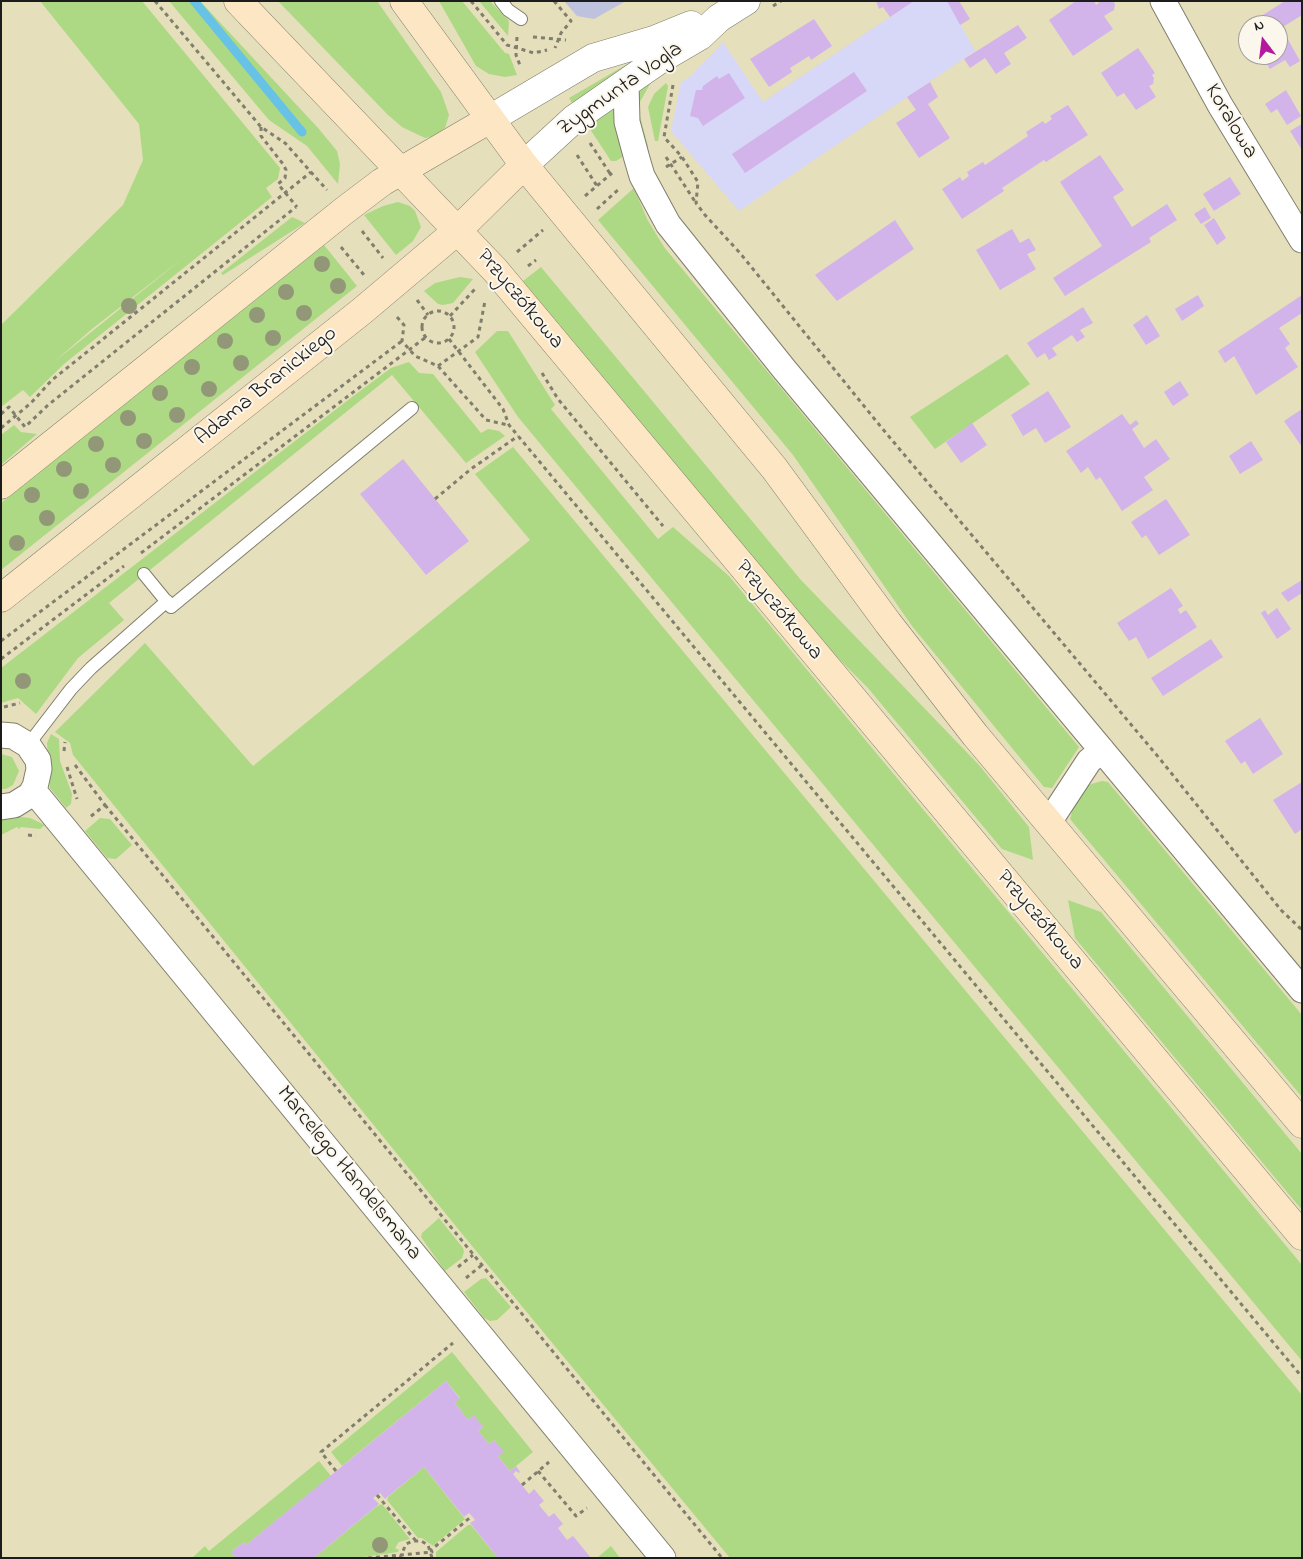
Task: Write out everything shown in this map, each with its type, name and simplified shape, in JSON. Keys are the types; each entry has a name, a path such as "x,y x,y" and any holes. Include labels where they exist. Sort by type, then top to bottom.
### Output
{"main road":[{"name":"Przyczółkowa","path":"238,1 495,270 1302,1236"},
{"path":"404,1 524,165 774,468 894,631 975,735 1302,1124"},
{"path":"1,485 382,182 490,119"},
{"name":"Adama Branickiego","path":"1,598 362,311 458,230 524,165"}],"street":[{"name":"Zygmunta Vogla","path":"524,165 574,119 700,36 719,18 746,1"},
{"name":"Koralowa","path":"1163,1 1220,105 1302,240"},
{"name":"Zygmunta Vogla","path":"490,119 593,58 654,40 694,24 719,18"},
{"path":"626,83 627,122 639,168 651,195 668,224 766,348 1302,990"},
{"path":"1,734 13,736 28,745 38,760 39,769 38,779 33,790 23,801 1,807"},
{"path":"1049,822 1089,761 1102,750"},
{"name":"Marcelego Handelsmana","path":"33,790 663,1558"}],"lane":[{"path":"501,1 508,10 521,19"},
{"path":"144,574 171,607 412,408"},
{"path":"28,745 77,682 166,601"}],"path":[{"path":"155,1 261,127 285,143 328,191"},
{"path":"534,53 554,49 561,33 571,21 554,1"},
{"path":"521,19 516,51 524,73"},
{"path":"678,79 673,84 664,137 682,157 698,182 696,203"},
{"path":"261,127 261,136 283,164 285,178 278,184 296,207"},
{"path":"587,139 620,189"},
{"path":"574,150 597,186 581,200"},
{"path":"660,155 672,164 696,203 770,289 881,427 1094,683 1160,759 1281,910 1302,930"},
{"path":"1,428 16,416 52,380 311,172"},
{"path":"592,213 625,184"},
{"path":"1,414 9,408 25,427 48,405 296,207 303,207"},
{"path":"360,228 387,263"},
{"path":"340,245 367,279"},
{"path":"450,316 477,285"},
{"path":"415,297 428,314"},
{"path":"438,366 478,337 484,301 492,307"},
{"path":"438,310 450,316 454,328 449,339 438,343 426,337 422,326 428,314 438,310"},
{"path":"1,640 402,342 404,326 395,314"},
{"path":"136,557 426,337"},
{"path":"449,339 503,410 509,425 518,436 1302,1377"},
{"path":"402,342 415,356 438,366 486,420 509,425"},
{"path":"538,367 558,399 663,526"},
{"path":"435,499 472,469 518,436"},
{"path":"1,659 128,563"},
{"path":"1,708 20,702"},
{"path":"105,805 722,1558"},
{"path":"336,1471 322,1452 447,1348"},
{"path":"522,1485 545,1465"},
{"path":"538,1471 576,1516 590,1506"},
{"path":"377,1495 416,1541"},
{"path":"368,1558 401,1556 431,1551 472,1516"},
{"path":"401,1556 406,1544 421,1541 431,1551 432,1558"}],"shaded area":[{"path":"564,1 626,1 594,19 577,16"},
{"path":"914,1 947,1 975,51 739,211 671,131 681,82 690,77 723,42 763,102"}],"green space":[{"path":"40,1 142,1 280,168 278,179 266,188 272,197 64,364 30,397 23,390 1,407 1,325 123,205 143,160 139,124","holes":["183,258 54,362 92,329"]},
{"path":"169,1 200,1 319,129 337,151 340,164 338,184 307,146 269,120"},
{"path":"278,1 377,1 441,92 449,115 445,128 435,136 425,138 402,127 387,114"},
{"path":"439,1 462,1 505,53 509,54 517,75 505,77 489,74 476,66"},
{"path":"479,1 490,1 509,21 508,36"},
{"path":"648,52 574,106 569,98"},
{"path":"674,64 650,84 640,102 639,113 648,146 646,150 635,119 639,92 644,84"},
{"path":"666,83 668,86 658,141 655,141 648,107 654,94"},
{"path":"614,108 615,123 624,156 616,161 611,161 588,126"},
{"path":"634,188 647,219 664,247 1079,747 1052,788 1044,787 912,626 793,455 598,220"},
{"path":"398,202 410,206 415,211 421,227 413,241 396,255 364,215 383,206"},
{"path":"292,217 305,223 223,275 221,273"},
{"path":"324,245 357,286 1,570 1,503"},
{"path":"541,267 801,580 979,765 1029,827 1033,860 1002,849 868,688 827,647 523,281"},
{"path":"460,277 473,279 453,303 438,304 424,291 435,283"},
{"path":"497,331 508,331 555,405 551,409 658,539 673,527 729,576 1302,1265 1302,1361 518,417 475,352"},
{"path":"1007,354 1030,384 935,449 910,417"},
{"path":"409,362 419,373 433,374 481,433 488,429 499,431 505,436 466,463 392,375 109,603 124,620 78,658 36,714 18,698 1,703 1,668 352,397 391,368"},
{"path":"14,425 21,432 37,434 1,465 1,435"},
{"path":"513,447 1302,1395 1302,1558 730,1558 463,1235 73,755 70,743 55,732 145,643 253,766 530,540 475,474"},
{"path":"51,734 59,739 60,761 72,794 71,804 66,808 50,788 47,743"},
{"path":"1,754 12,757 19,771 13,785 6,789 1,789"},
{"path":"1102,781 1108,782 1302,1015 1302,1097 1070,819 1075,802 1088,785"},
{"path":"1,817 30,818 45,825 40,829 21,827 19,829 17,827 1,835"},
{"path":"100,818 110,819 132,845 116,859 107,858 85,831"},
{"path":"1068,900 1101,912 1302,1154 1302,1210 1075,938"},
{"path":"439,1218 463,1248 464,1252 462,1258 445,1271 421,1237 422,1233"},
{"path":"486,1278 511,1307 497,1320 490,1321 484,1318 464,1292 481,1279"},
{"path":"452,1352 533,1452 510,1471 498,1456 503,1452 494,1440 489,1444 478,1431 483,1427 474,1416 468,1420 455,1403 460,1398 446,1381 342,1466 331,1452"},
{"path":"319,1461 331,1476 246,1545 244,1542 231,1552 236,1558 192,1558 205,1546 209,1551"},
{"path":"424,1467 465,1519 433,1546 422,1538 418,1538 387,1500 388,1497"},
{"path":"382,1504 410,1539 399,1542 395,1548 399,1550 398,1552 357,1558 314,1558 377,1506"},
{"path":"468,1525 471,1525 498,1558 436,1558 436,1552"},
{"path":"611,1546 620,1558 597,1558"}],"building":[{"path":"876,1 914,1 890,17 883,7 879,9"},
{"path":"947,1 959,1 970,19 960,25"},
{"path":"1076,1 1094,1 1096,5 1101,1 1113,1 1115,4 1114,10 1104,16 1113,29 1073,56 1049,20"},
{"path":"1285,1 1302,1 1302,15 1288,24 1288,15 1263,15"},
{"path":"814,19 832,46 811,60 809,56 790,68 792,72 769,87 750,59"},
{"path":"1018,25 1027,38 1004,53 1011,64 996,74 985,58 970,68 964,59"},
{"path":"1288,39 1300,61 1290,67 1288,64"},
{"path":"1138,48 1155,73 1152,75 1154,78 1153,84 1149,86 1156,97 1136,110 1124,93 1117,97 1101,73"},
{"path":"1267,65 1277,65 1270,69"},
{"path":"854,72 867,91 745,173 732,154"},
{"path":"729,73 745,98 703,126 698,118 690,116 696,90 702,90 703,86 717,76 719,79"},
{"path":"930,82 938,97 928,104 950,138 919,158 896,123 916,110 907,97"},
{"path":"1286,90 1301,116 1287,125 1277,109 1271,113 1265,104"},
{"path":"1068,105 1088,135 1046,162 1044,160 1002,188 1004,191 962,219 942,189 960,177 962,181 969,176 967,172 983,162 985,165 1028,136 1026,132 1043,121 1045,124 1052,119 1050,116"},
{"path":"1302,124 1302,150 1290,131"},
{"path":"1100,155 1124,190 1113,197 1132,227 1167,204 1177,220 1149,238 1151,242 1065,296 1053,278 1102,246 1060,182"},
{"path":"1230,177 1241,194 1214,211 1203,194"},
{"path":"1205,207 1211,218 1201,224 1194,214"},
{"path":"1214,218 1226,238 1217,245 1204,225"},
{"path":"895,220 914,249 837,301 815,275"},
{"path":"1012,229 1020,243 1029,238 1036,250 1027,254 1036,269 1000,290 976,250"},
{"path":"1198,295 1204,306 1182,321 1175,309"},
{"path":"1302,295 1302,313 1279,328 1290,344 1285,348 1298,367 1256,395 1234,356 1225,363 1218,351"},
{"path":"1083,307 1093,323 1080,330 1085,337 1077,342 1072,335 1052,348 1057,355 1049,360 1045,353 1037,358 1027,343"},
{"path":"1147,315 1160,336 1146,345 1133,325"},
{"path":"1180,381 1189,395 1173,406 1164,392"},
{"path":"1048,391 1071,427 1045,443 1036,428 1023,436 1011,415"},
{"path":"1302,409 1302,447 1284,421"},
{"path":"1122,414 1130,425 1136,420 1139,424 1132,429 1144,448 1156,439 1170,459 1144,477 1153,490 1122,511 1100,477 1096,480 1088,467 1081,473 1066,451"},
{"path":"972,423 987,445 961,463 946,442"},
{"path":"1251,441 1263,460 1240,474 1229,456"},
{"path":"403,459 469,541 426,575 360,494"},
{"path":"1166,499 1190,535 1159,555 1146,535 1142,538 1131,522"},
{"path":"1302,580 1302,593 1288,602 1281,593"},
{"path":"1171,588 1183,606 1178,609 1180,614 1186,610 1197,627 1148,659 1136,637 1129,641 1117,623"},
{"path":"1277,608 1291,629 1277,639 1261,613 1265,610 1268,615"},
{"path":"1211,639 1223,657 1163,696 1151,678"},
{"path":"1260,718 1283,754 1253,774 1245,761 1241,764 1225,741"},
{"path":"1302,782 1302,829 1295,834 1273,800"},
{"path":"446,1381 460,1399 455,1403 468,1420 474,1415 483,1427 478,1431 489,1444 494,1440 504,1452 498,1456 510,1471 516,1466 520,1472 516,1471 513,1474 529,1494 534,1489 544,1501 539,1505 549,1517 554,1513 563,1524 558,1528 567,1540 573,1536 591,1558 498,1558 470,1523 475,1520 472,1516 469,1513 464,1517 424,1467 385,1499 380,1493 373,1498 379,1504 314,1558 236,1558 231,1552 244,1542 246,1545"}],"waterway":[{"path":"194,1 302,132"}]}
